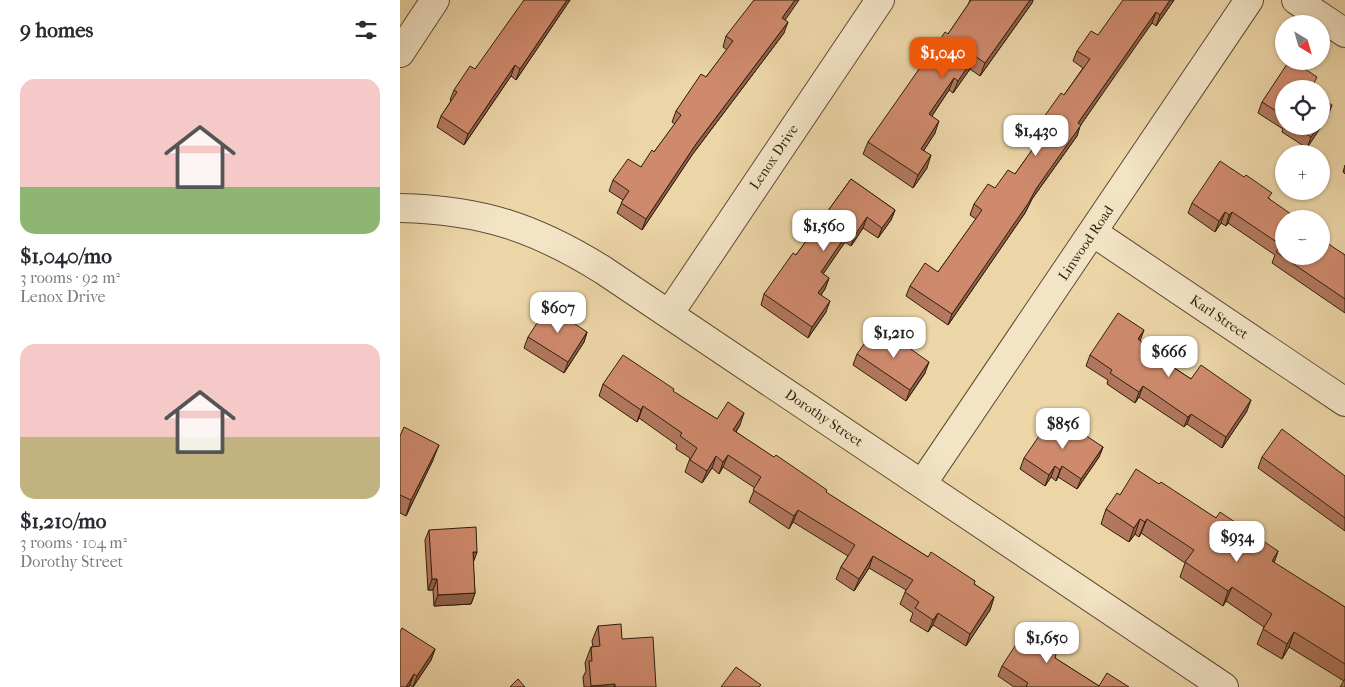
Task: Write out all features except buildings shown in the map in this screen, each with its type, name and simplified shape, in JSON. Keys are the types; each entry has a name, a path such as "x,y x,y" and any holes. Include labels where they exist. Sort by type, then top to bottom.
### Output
{"street":[{"path":"400,53 436,0"},
{"name":"Lenox Drive","path":"669,314 880,0"},
{"name":"Linwood Road","path":"922,484 1249,0"},
{"path":"1296,0 1345,33"},
{"name":"Dorothy Street","path":"400,208 426,208 468,214 504,222 539,234 579,255 1224,687"},
{"name":"Karl Street","path":"1094,232 1345,402"}]}
